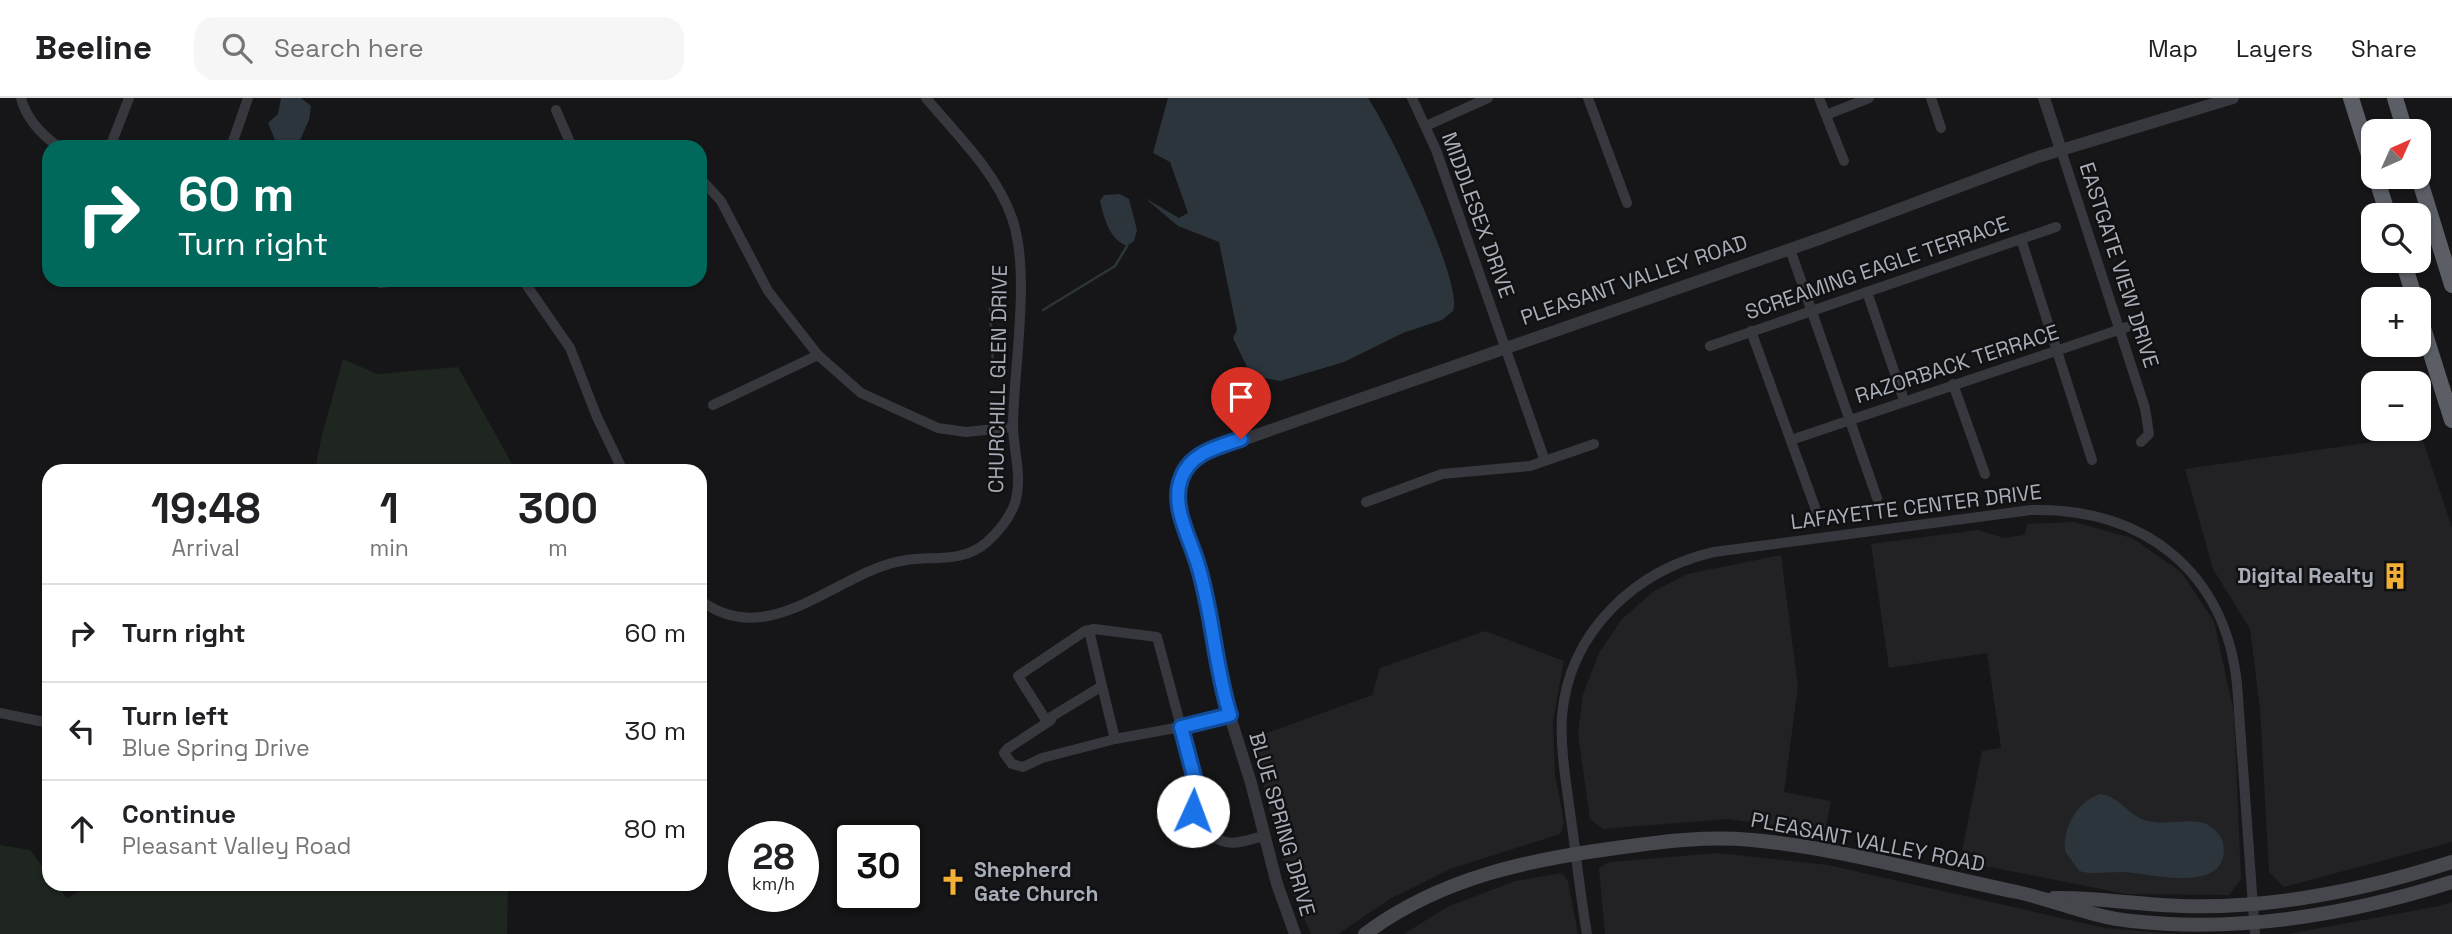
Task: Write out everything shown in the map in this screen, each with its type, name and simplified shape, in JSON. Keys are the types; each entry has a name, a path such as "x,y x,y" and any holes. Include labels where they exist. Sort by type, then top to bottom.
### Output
{"highway":[{"path":"2351,98 2361,130"},
{"path":"2395,98 2401,119"},
{"path":"2422,189 2452,285"},
{"path":"2431,353 2452,420"}],"main road":[{"name":"PLEASANT VALLEY ROAD","path":"1365,934 1418,901 1478,875 1531,861 1676,840 1748,839 1807,848 2045,898 2098,916 2167,924 2254,928 2361,907 2452,882"},
{"name":"PLEASANT VALLEY ROAD","path":"2045,898 2184,906 2253,904 2348,891 2452,862"}],"street":[{"path":"21,98 24,112 49,140"},
{"path":"113,140 129,98"},
{"path":"233,140 248,98"},
{"name":"CHURCHILL GLEN DRIVE","path":"707,605 741,619 759,619 788,612 863,573 895,562 944,559 976,549 1003,524 1014,504 1019,479 1013,427 1021,276 1016,232 996,185 926,98"},
{"name":"MIDDLESEX DRIVE","path":"1412,98 1426,125 1545,461"},
{"path":"1426,125 1489,98"},
{"path":"1588,98 1627,203"},
{"path":"1819,98 1844,161"},
{"path":"1826,116 1869,98"},
{"path":"1931,98 1941,128"},
{"name":"EASTGATE VIEW DRIVE","path":"2044,98 2148,422 2149,434 2141,442"},
{"name":"PLEASANT VALLEY ROAD","path":"1208,601 1178,499 1182,477 1199,455 1790,249 2061,150 2233,98"},
{"path":"556,110 569,140"},
{"path":"707,186 721,201 768,291 818,355 861,393 938,428 966,432 1013,427"},
{"name":"SCREAMING EAGLE TERRACE","path":"1710,346 2056,227"},
{"path":"2021,239 2092,460"},
{"path":"1790,249 1877,498"},
{"path":"528,287 570,348 597,417 620,464"},
{"path":"1867,292 1904,400"},
{"name":"RAZORBACK TERRACE","path":"1791,440 2136,324"},
{"path":"1751,331 1816,510"},
{"path":"713,405 818,355"},
{"path":"1953,384 1985,474"},
{"path":"1366,502 1442,474 1516,468 1594,444"},
{"name":"LAFAYETTE CENTER DRIVE","path":"1587,934 1562,739 1566,694 1576,662 1592,633 1612,607 1637,585 1674,564 1714,552 2061,509 2117,521 2159,543 2200,582 2223,622 2234,657 2237,679 2254,928"},
{"name":"BLUE SPRING DRIVE","path":"1208,601 1217,669 1251,783 1263,836 1295,934"},
{"path":"1089,630 1115,739"},
{"path":"1051,720 1045,720 1018,676 1089,630 1157,638 1208,832 1217,840 1231,844 1263,836"},
{"path":"1102,686 1007,749 1004,753 1008,760 1017,766 1029,765 1042,758 1115,739 1230,715"},
{"path":"0,713 42,722"},
{"path":"1200,799 1185,825 1194,834 1208,832"}],"shaded area":[{"path":"281,98 301,98 311,106 309,120 300,140 275,140 268,123 278,114"},
{"path":"1168,98 1368,98 1407,171 1436,239 1453,295 1453,311 1442,320 1403,333 1344,362 1280,381 1259,377 1247,367 1233,338 1237,330 1219,242 1178,226 1145,198 1179,218 1188,213 1170,162 1153,153"},
{"path":"1120,194 1129,199 1137,230 1134,241 1127,246 1112,233 1100,201 1104,195"},
{"path":"343,359 377,374 458,367 512,464 316,464"},
{"path":"2379,441 2423,441 2452,528 2452,842 2284,887 2269,872 2260,709 2250,629 2213,569 2185,469"},
{"path":"2074,522 2132,538 2181,572 2214,621 2234,713 2241,879 2229,895 2126,894 1960,861 1982,751 2001,748 1987,653 1889,668 1871,544 1978,530 2004,538 2024,535 2028,524"},
{"path":"1781,555 1798,687 1784,792 1831,801 1825,832 1727,819 1603,829 1590,819 1578,734 1583,694 1599,653 1622,619 1653,592 1687,574"},
{"path":"1485,631 1564,661 1553,720 1555,774 1564,822 1560,834 1450,869 1390,899 1338,934 1311,934 1292,892 1251,739 1372,695 1380,668"},
{"path":"2100,794 2114,799 2135,816 2148,821 2190,821 2209,825 2223,842 2223,858 2217,869 2192,878 2079,871 2065,851 2066,833 2073,817 2084,803"},
{"path":"0,845 30,850 42,866 42,891 62,891 67,898 80,891 508,891 507,934 0,934"},
{"path":"1718,853 1828,865 2105,928 2178,934 1605,934 1599,868 1609,862"},
{"path":"1562,873 1568,881 1578,934 1404,934 1447,907 1515,881"},
{"path":"2452,902 2452,934 2288,934 2439,906"}],"waterway":[{"path":"1043,310 1115,266 1127,246"},
{"path":"990,307 993,366"}],"place":[{"name":"Digital Realty","path":"2395,576"},
{"name":"Shepherd Gate Church","path":"953,882"}],"route":[{"path":"1193,811 1200,799 1181,727 1230,715 1217,669 1208,601 1180,511 1178,489 1185,470 1199,455 1241,439"}]}
